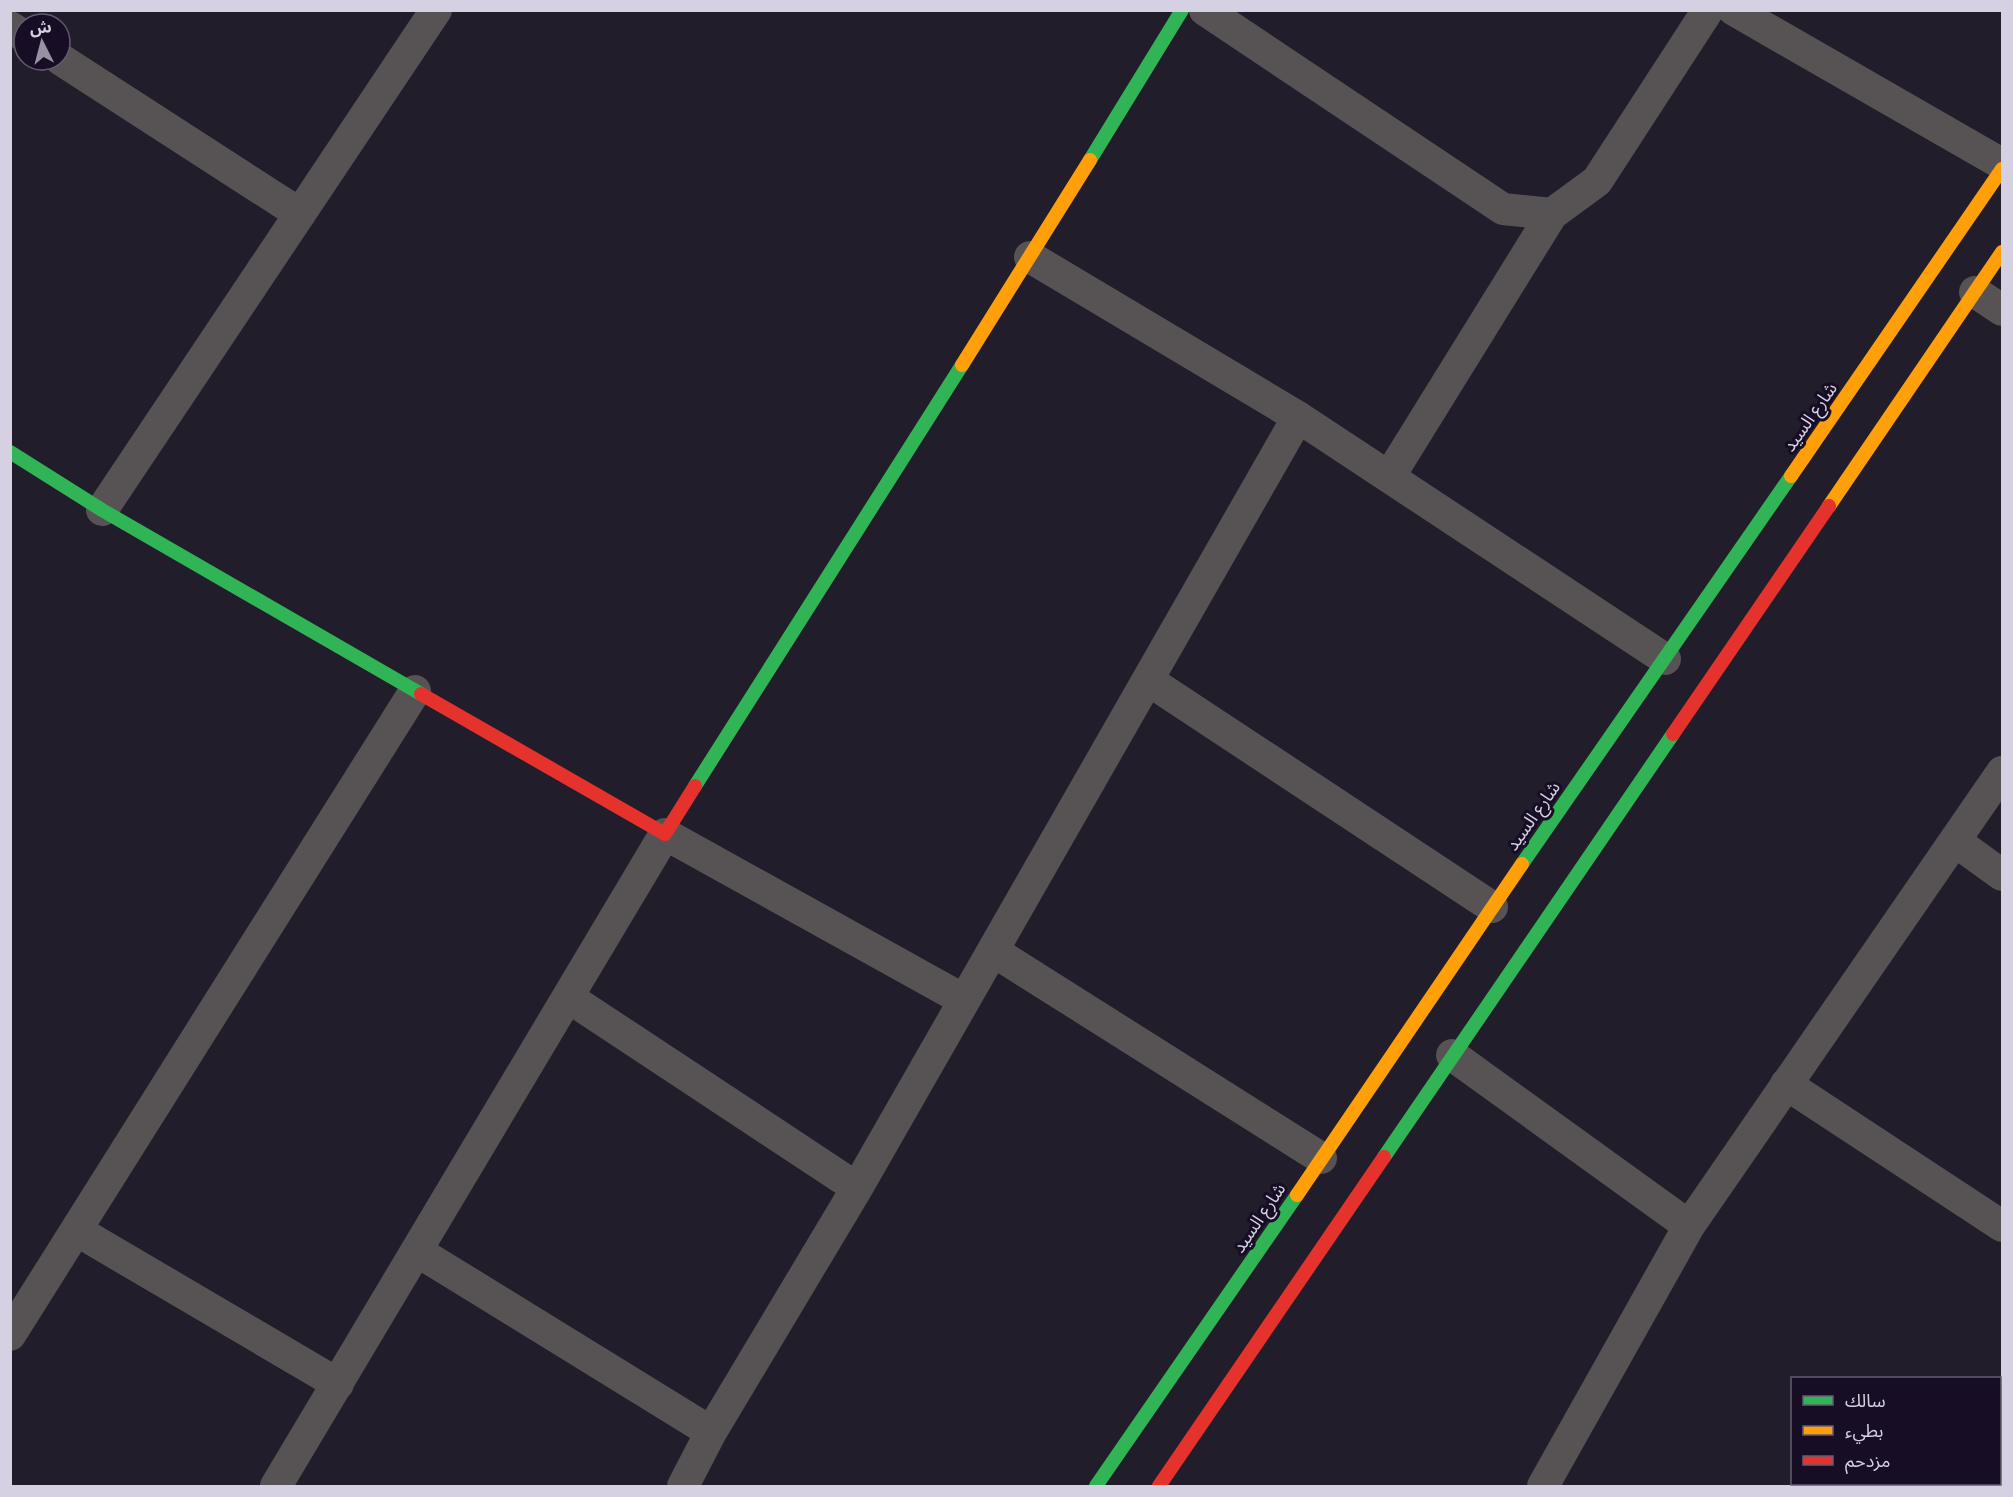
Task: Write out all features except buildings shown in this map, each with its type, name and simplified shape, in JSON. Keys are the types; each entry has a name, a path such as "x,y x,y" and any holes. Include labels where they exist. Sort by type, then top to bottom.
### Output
{"street":[{"path":"102,510 436,10"},
{"path":"276,1486 664,834 1030,257 1182,10"},
{"path":"1205,10 1503,209 1552,214"},
{"path":"1389,477 1552,214 1597,181 1708,10"},
{"path":"1734,10 2002,166"},
{"path":"72,67 300,214"},
{"name":"شارع السيد","path":"1096,1486 1284,1222 1321,1158 2002,166"},
{"path":"1159,1486 1317,1244 1452,1055 2002,252"},
{"path":"1030,257 1298,417 1665,659"},
{"path":"1975,292 2002,310"},
{"path":"682,1486 711,1432 857,1188 1298,417"},
{"path":"10,452 102,510 415,691 664,834 964,1000"},
{"path":"1148,680 1492,907"},
{"path":"10,1335 415,691"},
{"path":"1543,1486 1689,1226 2002,772"},
{"path":"1955,841 2002,875"},
{"path":"993,951 1321,1158"},
{"path":"568,997 857,1188"},
{"path":"1452,1055 1689,1226"},
{"path":"1786,1084 2002,1226"},
{"path":"76,1230 338,1384"},
{"path":"417,1251 711,1432"}],"traffic: fast":[{"path":"1090,160 1182,10"},
{"path":"695,786 962,365"},
{"path":"10,452 102,510 421,694"},
{"path":"1522,864 1791,476"},
{"path":"1384,1157 1673,734"},
{"path":"1096,1486 1297,1195"}],"traffic: slow":[{"path":"962,365 1090,160"},
{"path":"1791,476 2002,169"},
{"path":"1829,506 2002,252"},
{"path":"1297,1195 1522,864"}],"traffic: jam":[{"path":"1673,734 1829,506"},
{"path":"421,694 665,834 695,786"},
{"path":"1159,1486 1384,1157"}]}
